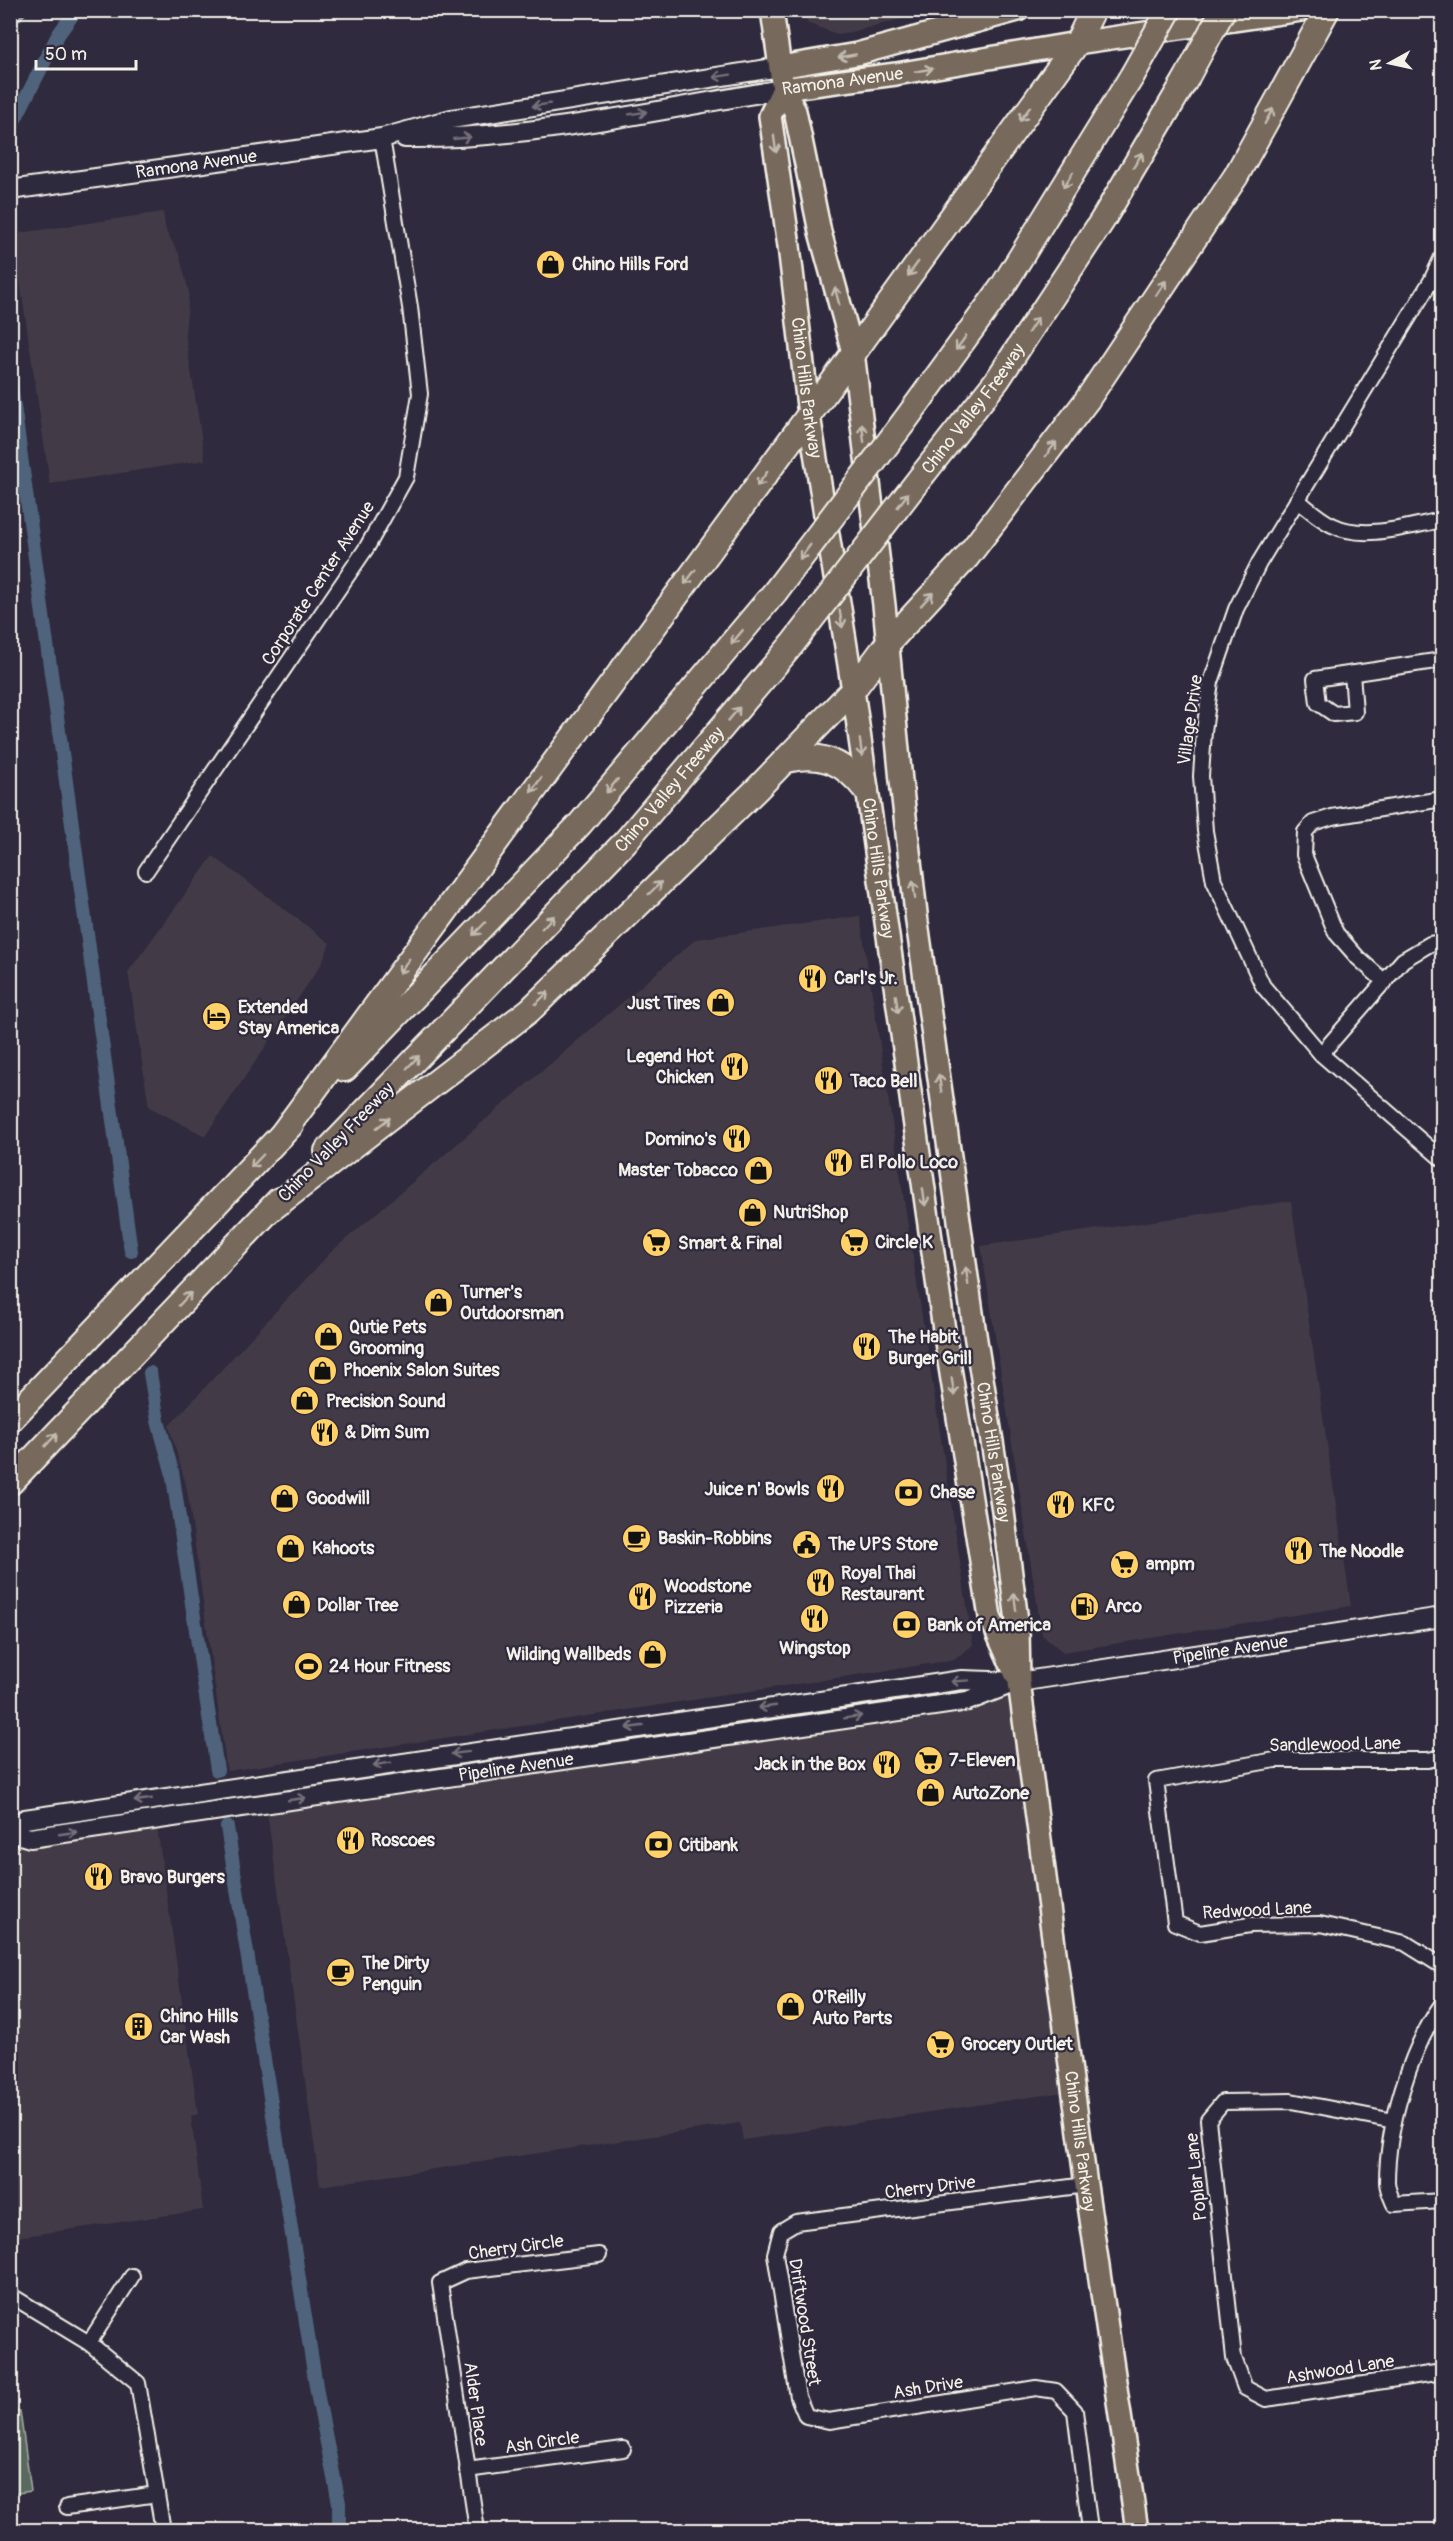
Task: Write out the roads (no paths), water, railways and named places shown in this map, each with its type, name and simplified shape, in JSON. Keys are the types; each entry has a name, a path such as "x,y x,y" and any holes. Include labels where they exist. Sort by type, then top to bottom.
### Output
{"highway":[{"path":"280,1137 809,415 1077,43 1093,10"},
{"path":"10,1420 580,824 775,592 904,422 1003,286 1132,76 1169,10"},
{"name":"Chino Valley Freeway","path":"10,1483 625,842 790,647 1005,369 1102,221 1186,79 1223,10"},
{"path":"270,1210 530,1010 784,761 853,690 888,643 968,557 1087,400 1236,176 1327,10"},
{"path":"784,761 802,756 821,757 853,773 866,790"}],"main road":[{"name":"Chino Hills Parkway","path":"772,10 783,89 795,111 820,232 853,352 888,643 917,922 1018,1629 1019,1682 1086,2185 1137,2530"},
{"name":"Ramona Avenue","path":"10,190 382,138 451,119 857,54 1018,10"},
{"name":"Ramona Avenue","path":"382,138 456,139 588,121 783,89 896,74 1077,43 1302,10"},
{"name":"Chino Hills Parkway","path":"783,89 770,116 789,246 809,415 853,690 944,1329 990,1617 1019,1682"},
{"name":"Pipeline Avenue","path":"10,1831 25,1819 234,1787 962,1680 1019,1682 1443,1617"},
{"name":"Pipeline Avenue","path":"10,1831 30,1838 968,1701 1019,1682"}],"street":[{"name":"Corporate Center Avenue","path":"146,872 367,547 406,477 420,394 410,307 382,138"},
{"name":"Village Drive","path":"1443,257 1431,281 1259,563 1236,609 1211,682 1201,776 1205,831 1214,881 1263,986 1322,1054 1443,1159"},
{"path":"1297,500 1331,525 1352,531 1376,531 1443,520"},
{"path":"1352,673 1443,660"},
{"path":"1384,982 1336,933 1304,855 1305,832 1313,823 1332,817 1443,799"},
{"path":"1322,1054 1403,960 1430,944 1443,942"},
{"name":"Sandlewood Lane","path":"1175,1923 1156,1781 1275,1760 1428,1760 1443,1757"},
{"name":"Redwood Lane","path":"1175,1923 1200,1933 1250,1925 1320,1924 1405,1943 1443,1966"},
{"path":"1443,2004 1433,2017 1409,2068 1394,2121 1387,2184 1394,2204 1443,2201"},
{"name":"Poplar Lane","path":"1245,2388 1234,2358 1208,2120 1223,2102 1291,2101 1394,2121"},
{"name":"Cherry Drive","path":"781,2232 796,2222 1086,2185"},
{"name":"Driftwood Street","path":"781,2232 775,2254 798,2397 806,2416"},
{"name":"Cherry Circle","path":"440,2283 466,2271 599,2255"},
{"path":"89,2343 132,2276"},
{"name":"Alder Place","path":"440,2283 477,2530"},
{"path":"10,2295 89,2343 138,2383 163,2530"},
{"name":"Ashwood Lane","path":"1245,2388 1266,2399 1443,2372"},
{"name":"Ash Drive","path":"806,2416 829,2421 1036,2388 1056,2391 1075,2410 1090,2530"},
{"name":"Ash Circle","path":"467,2470 623,2449"},
{"path":"67,2507 157,2494"}],"waterway":[{"path":"10,29 27,10"},
{"path":"10,129 58,35 76,10"},
{"path":"10,377 131,1251"},
{"path":"150,1373 158,1421 172,1471 217,1770"},
{"path":"227,1827 318,2398 339,2503 339,2530"}],"place":[{"name":"Chino Hills Ford","path":"551,264"},
{"name":"Carl's Jr.","path":"813,978"},
{"name":"Just Tires","path":"721,1003"},
{"name":"Extended Stay America","path":"217,1017"},
{"name":"Legend Hot Chicken","path":"735,1066"},
{"name":"Taco Bell","path":"829,1081"},
{"name":"Domino's","path":"737,1139"},
{"name":"El Pollo Loco","path":"839,1162"},
{"name":"Master Tobacco","path":"759,1170"},
{"name":"NutriShop","path":"752,1212"},
{"name":"Circle K","path":"854,1242"},
{"name":"Smart & Final","path":"657,1243"},
{"name":"Turner's Outdoorsman","path":"439,1302"},
{"name":"Qutie Pets Grooming","path":"328,1337"},
{"name":"The Habit Burger Grill","path":"867,1347"},
{"name":"Phoenix Salon Suites","path":"322,1370"},
{"name":"Precision Sound","path":"305,1401"},
{"name":"& Dim Sum","path":"324,1432"},
{"name":"Juice n' Bowls","path":"830,1489"},
{"name":"Chase","path":"909,1492"},
{"name":"Goodwill","path":"285,1498"},
{"name":"KFC","path":"1061,1505"},
{"name":"Baskin-Robbins","path":"637,1538"},
{"name":"The UPS Store","path":"807,1544"},
{"name":"Kahoots","path":"291,1548"},
{"name":"The Noodle","path":"1298,1551"},
{"name":"ampm","path":"1125,1564"},
{"name":"Royal Thai Restaurant","path":"820,1583"},
{"name":"Woodstone Pizzeria","path":"643,1596"},
{"name":"Dollar Tree","path":"296,1605"},
{"name":"Arco","path":"1084,1606"},
{"name":"Wingstop","path":"815,1619"},
{"name":"Bank of America","path":"906,1625"},
{"name":"Wilding Wallbeds","path":"652,1654"},
{"name":"24 Hour Fitness","path":"308,1666"},
{"name":"7-Eleven","path":"928,1760"},
{"name":"Jack in the Box","path":"887,1764"},
{"name":"AutoZone","path":"931,1793"},
{"name":"Roscoes","path":"350,1840"},
{"name":"Citibank","path":"658,1845"},
{"name":"Bravo Burgers","path":"99,1877"},
{"name":"The Dirty Penguin","path":"341,1973"},
{"name":"O'Reilly Auto Parts","path":"791,2007"},
{"name":"Chino Hills Car Wash","path":"139,2026"},
{"name":"Grocery Outlet","path":"940,2044"}]}
